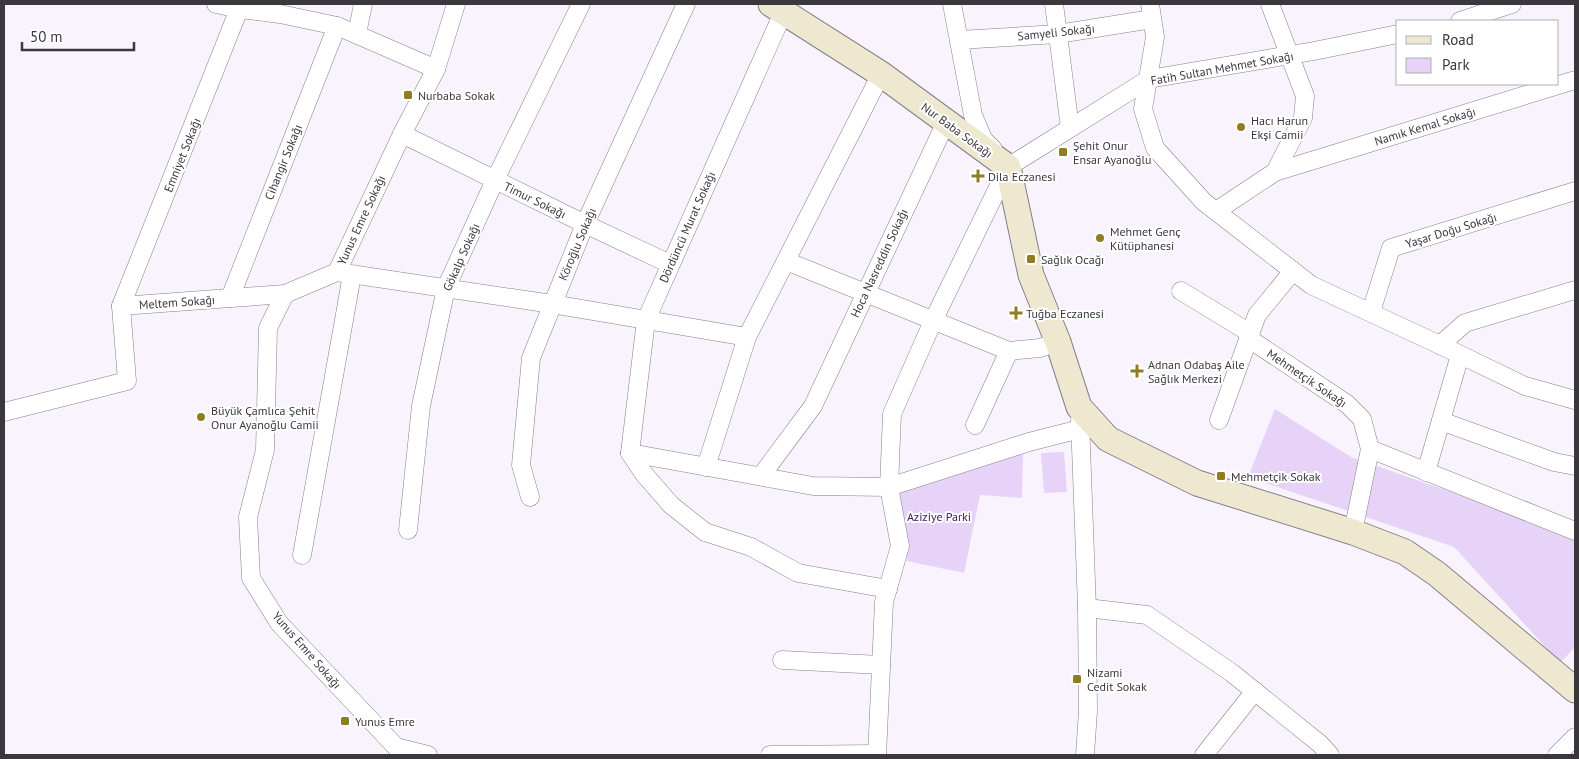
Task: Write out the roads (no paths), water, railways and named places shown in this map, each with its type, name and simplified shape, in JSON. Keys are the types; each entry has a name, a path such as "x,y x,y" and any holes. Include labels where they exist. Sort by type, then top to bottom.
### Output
{"main road":[{"name":"Nur Baba Sokağı","path":"777,8 881,74 1008,167"},
{"path":"1008,167 1031,275 1058,342 1080,418 1108,439 1197,483 1353,532 1405,552 1437,574 1575,690"}],"street":[{"path":"216,4 240,6 337,26 436,69"},
{"path":"357,34 363,4"},
{"name":"Yunus Emre Sokağı","path":"302,555 344,273 402,134 436,69 456,4"},
{"name":"Gökalp Sokağı","path":"408,530 422,406 446,288 581,4"},
{"name":"Köroğlu Sokağı","path":"530,497 520,466 531,358 585,224 686,4"},
{"path":"770,755 877,755 884,602 900,546 889,486 892,414 933,321 1008,167 984,139 972,115 952,4"},
{"path":"1054,4 1070,128"},
{"path":"1216,212 1275,172 1303,118 1306,96 1270,4"},
{"path":"1465,20 1512,4"},
{"name":"Emniyet Sokağı","path":"122,306 240,6"},
{"name":"Dördüncü Murat Sokağı","path":"630,453 646,320 777,8"},
{"path":"1151,11 1155,37 1143,109 1155,148 1204,202 1311,285 1525,386 1575,400"},
{"name":"Samyeli Sokağı","path":"958,40 1058,34 1151,11"},
{"name":"Cihangir Sokağı","path":"230,298 337,26"},
{"name":"Fatih Sultan Mehmet Sokağı","path":"1008,167 1149,79 1289,56 1396,34"},
{"path":"706,467 746,337 881,74"},
{"name":"Namık Kemal Sokağı","path":"1559,85 1575,80"},
{"name":"Namık Kemal Sokağı","path":"1275,172 1559,85"},
{"name":"Hoca Nasreddin Sokağı","path":"761,476 813,406 946,122"},
{"name":"Timur Sokağı","path":"402,134 670,264"},
{"name":"Yaşar Doğu Sokağı","path":"1371,312 1392,248 1575,191"},
{"path":"786,261 1009,351 1040,348 1058,342"},
{"path":"1219,420 1257,315 1293,271"},
{"path":"344,273 552,304 746,337"},
{"name":"Yunus Emre Sokağı","path":"344,273 285,294 268,328 265,450 248,517 251,578 279,623 396,751"},
{"path":"1440,345 1465,324 1575,290"},
{"name":"Mehmetçik Sokağı","path":"1181,291 1347,404 1362,418 1370,449"},
{"name":"Meltem Sokağı","path":"4,412 127,381 122,306 285,294"},
{"path":"975,425 1009,351"},
{"path":"1426,472 1460,355"},
{"path":"630,453 813,486 889,486 1028,442 1080,418 1087,608 1088,712 1085,755"},
{"path":"1441,421 1554,462 1575,466"},
{"path":"1353,532 1370,449 1575,531"},
{"path":"630,453 644,474 671,504 705,532 751,547 798,572 888,589"},
{"path":"1087,608 1147,615 1232,673 1320,744 1330,755"},
{"path":"782,660 881,665"},
{"path":"1204,755 1255,692"},
{"path":"1557,755 1575,737"},
{"path":"396,751 428,755"}],"place":[{"name":"Nurbaba Sokak","path":"408,95"},
{"name":"Hacı Harun Ekşi Camii","path":"1241,127"},
{"name":"Şehit Onur Ensar Ayanoğlu","path":"1063,152"},
{"name":"Dila Eczanesi","path":"978,176"},
{"name":"Mehmet Genç Kütüphanesi","path":"1100,238"},
{"name":"Sağlık Ocağı","path":"1031,259"},
{"name":"Tuğba Eczanesi","path":"1016,313"},
{"name":"Adnan Odabaş Aile Sağlık Merkezi","path":"1137,371"},
{"name":"Büyük Çamlıca Şehit Onur Ayanoğlu Camii","path":"201,417"},
{"name":"Mehmetçik Sokak","path":"1221,476"},
{"name":"Nizami Cedit Sokak","path":"1077,679"},
{"name":"Yunus Emre","path":"345,721"}],"park label":[{"name":"Aziziye Parki","path":"939,516"}]}
